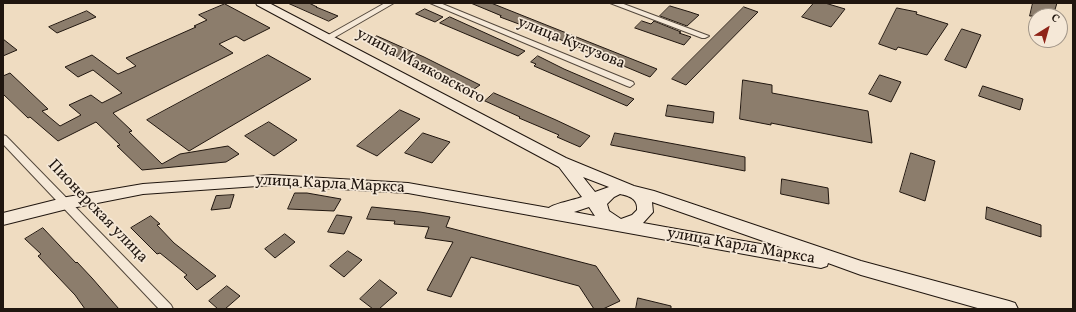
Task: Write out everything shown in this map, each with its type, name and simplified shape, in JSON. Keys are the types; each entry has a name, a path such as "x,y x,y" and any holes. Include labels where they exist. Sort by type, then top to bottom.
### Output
{"main road":[{"name":"улица Маяковского","path":"261,3 561,162 630,190 649,195 861,268"},
{"name":"улица Маяковского","path":"561,162 572,172 596,204"},
{"name":"улица Карла Маркса","path":"3,219 67,203 143,189 272,180 408,188 861,268"},
{"path":"617,189 630,190 641,196 645,202 646,208 645,213 634,223 619,225 602,214 596,204 608,192 617,189"},
{"name":"улица Карла Маркса","path":"538,211 565,209 596,204"},
{"path":"861,268 1009,309"}],"street":[{"path":"327,38 390,3"},
{"name":"улица Кутузова","path":"434,3 630,84"},
{"path":"614,3 705,36"},
{"name":"Пионерская улица","path":"3,138 167,309"}],"building":[{"path":"288,3 309,3 338,16 329,21"},
{"path":"471,3 491,3 657,69 650,77 554,37 500,17 501,16"},
{"path":"814,3 825,3 845,9 831,27 802,17"},
{"path":"1033,3 1057,3 1055,8 1032,8"},
{"path":"225,4 270,28 244,41 236,36 219,44 233,53 113,113 132,131 129,132 162,164 180,154 228,146 239,154 226,162 142,170 117,146 120,145 96,122 58,141 30,117 28,118 3,94 3,76 10,73 48,109 42,111 60,126 81,115 69,105 91,95 102,103 122,93 93,70 78,77 65,67 92,55 118,74 136,66 126,58 196,27 194,26 207,20 199,15"},
{"path":"670,6 699,15 687,26 660,16"},
{"path":"744,7 758,12 686,85 672,79"},
{"path":"897,8 917,12 916,14 948,24 927,55 898,47 896,50 879,44"},
{"path":"425,9 443,17 435,22 416,14"},
{"path":"87,11 96,17 57,33 49,27"},
{"path":"450,17 525,51 518,56 440,23"},
{"path":"642,21 651,24 654,21 691,37 684,45 635,28"},
{"path":"962,29 981,35 966,68 945,60"},
{"path":"377,36 424,57 480,85 470,92 422,69 424,68 395,56 397,55 368,42"},
{"path":"3,39 17,50 3,56"},
{"path":"268,55 311,79 189,151 147,120"},
{"path":"538,56 564,69 634,99 627,106 534,66 536,64 531,62"},
{"path":"880,75 901,82 891,102 869,94"},
{"path":"743,80 772,85 772,93 868,111 872,143 771,123 771,125 740,119"},
{"path":"983,86 1023,99 1020,110 979,96"},
{"path":"494,93 590,136 580,147 557,137 559,135 519,118 520,117 485,101"},
{"path":"668,105 714,112 713,123 666,116"},
{"path":"400,110 420,119 377,156 357,146"},
{"path":"269,122 297,140 274,156 245,136"},
{"path":"423,133 450,142 432,163 405,153"},
{"path":"615,133 745,157 745,171 611,145"},
{"path":"911,153 935,161 925,201 900,192"},
{"path":"782,179 828,188 829,204 781,194"},
{"path":"295,193 307,193 341,199 334,211 288,209"},
{"path":"234,195 230,208 211,210 216,196"},
{"path":"372,207 450,217 446,227 596,266 620,301 603,309 594,309 579,286 471,257 451,297 427,290 453,242 425,238 429,227 394,224 395,221 367,219"},
{"path":"987,207 1041,225 1041,237 986,219"},
{"path":"337,215 352,217 344,234 328,232"},
{"path":"151,216 160,224 157,225 174,243 216,276 197,290 184,277 187,275 160,253 157,254 131,228"},
{"path":"43,228 76,263 77,262 119,309 85,309 75,295 38,256 41,254 25,239"},
{"path":"285,234 295,242 275,258 265,249"},
{"path":"348,251 362,260 344,277 330,266"},
{"path":"380,280 397,293 379,309 373,309 360,299"},
{"path":"227,286 240,296 225,309 218,309 209,301"},
{"path":"638,298 671,306 671,309 636,309"}]}
